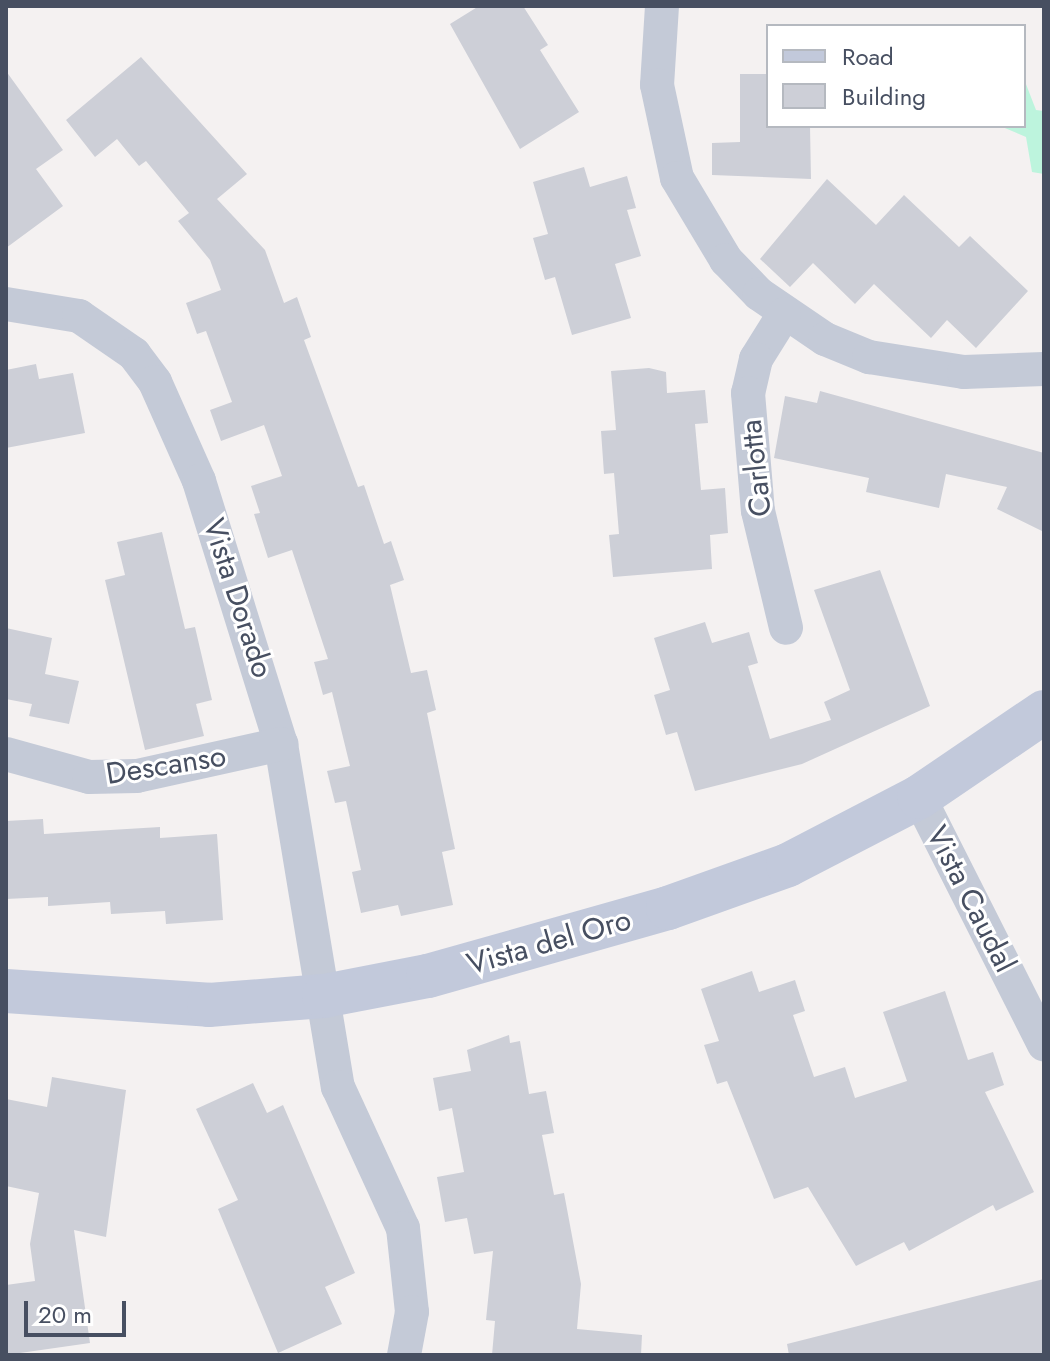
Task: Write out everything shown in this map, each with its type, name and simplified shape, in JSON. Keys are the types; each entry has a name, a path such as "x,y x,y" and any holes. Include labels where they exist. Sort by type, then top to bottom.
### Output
{"street":[{"path":"662,6 657,85 677,178 726,260 784,314 855,351 916,368 1044,369"},
{"name":"Vista Dorado","path":"6,304 79,316 126,347 155,382 231,567 281,744 324,996 349,1121 403,1228 412,1312 404,1355"},
{"name":"Carlotta","path":"784,314 756,359 748,393 758,511 786,628"},
{"name":"Vista del Oro","path":"6,991 151,1005 324,996 428,976 668,908 788,865 919,797 1044,712"},
{"name":"Descanso","path":"6,754 89,777 137,776 281,744"},
{"name":"Vista Caudal","path":"919,797 1044,1044"}],"green space":[{"path":"1026,84 1036,110 1044,111 1044,174 1032,172 1026,137 1005,128 1026,128"}],"building":[{"path":"479,6 523,6 548,45 540,50 579,112 520,149 450,24"},
{"path":"141,57 247,174 217,199 265,250 284,303 297,297 311,337 304,340 358,487 364,485 384,544 391,541 404,580 390,585 411,673 427,670 436,710 427,713 455,849 442,852 453,905 401,916 398,905 361,913 352,872 361,870 346,801 335,803 327,771 350,766 332,692 323,695 314,662 328,659 292,550 268,558 254,514 260,513 251,486 282,476 264,425 221,441 210,410 232,402 206,331 197,334 186,303 221,290 210,260 178,221 189,213 146,161 139,166 117,139 95,157 66,120"},
{"path":"6,71 63,150 36,169 63,206 6,248"},
{"path":"740,74 766,74 766,128 810,128 811,179 712,175 712,143 740,142"},
{"path":"584,167 590,187 627,176 636,208 627,210 641,256 615,264 631,318 572,335 555,277 545,280 533,238 548,234 533,182"},
{"path":"827,179 876,225 904,195 959,247 970,236 1028,291 976,348 947,320 931,338 874,284 855,304 813,263 790,287 760,259"},
{"path":"36,364 39,379 73,373 85,433 6,448 6,370"},
{"path":"649,368 666,372 667,393 705,390 708,423 695,424 701,490 725,488 728,533 710,535 712,569 613,577 609,535 619,534 614,473 604,474 601,431 616,430 611,371"},
{"path":"820,391 1044,453 1044,532 997,509 1007,487 946,474 939,508 866,492 869,478 774,458 785,396 817,403"},
{"path":"162,532 185,629 195,627 212,700 196,704 204,736 145,750 105,580 125,575 117,542"},
{"path":"880,570 930,706 802,764 695,791 677,732 666,735 654,695 670,690 654,638 705,622 712,643 749,632 758,663 748,666 770,739 831,720 824,702 850,690 814,590"},
{"path":"6,628 52,638 45,674 79,681 69,724 29,716 32,704 6,699"},
{"path":"43,819 44,834 160,827 160,838 217,834 223,920 166,924 165,911 111,914 110,902 48,906 48,897 6,899 6,821"},
{"path":"752,971 759,992 795,980 805,1011 793,1015 814,1077 845,1067 855,1098 907,1081 883,1012 945,991 968,1060 993,1052 1004,1085 985,1092 1034,1192 996,1211 993,1205 909,1251 904,1242 856,1266 808,1187 774,1199 727,1081 717,1084 704,1045 719,1041 701,989"},
{"path":"509,1035 510,1043 520,1041 529,1094 546,1091 554,1133 542,1135 554,1195 564,1193 581,1284 577,1329 642,1335 641,1355 492,1355 495,1321 486,1320 493,1251 474,1254 467,1218 445,1222 437,1177 464,1172 452,1108 439,1111 433,1078 471,1071 467,1050"},
{"path":"52,1077 126,1090 106,1237 74,1230 90,1343 6,1355 6,1285 35,1281 30,1244 39,1193 6,1186 6,1099 47,1107"},
{"path":"253,1083 267,1113 283,1105 355,1273 325,1287 342,1324 278,1353 218,1209 238,1200 196,1109"},
{"path":"1044,1279 1044,1355 789,1355 787,1344"}]}
